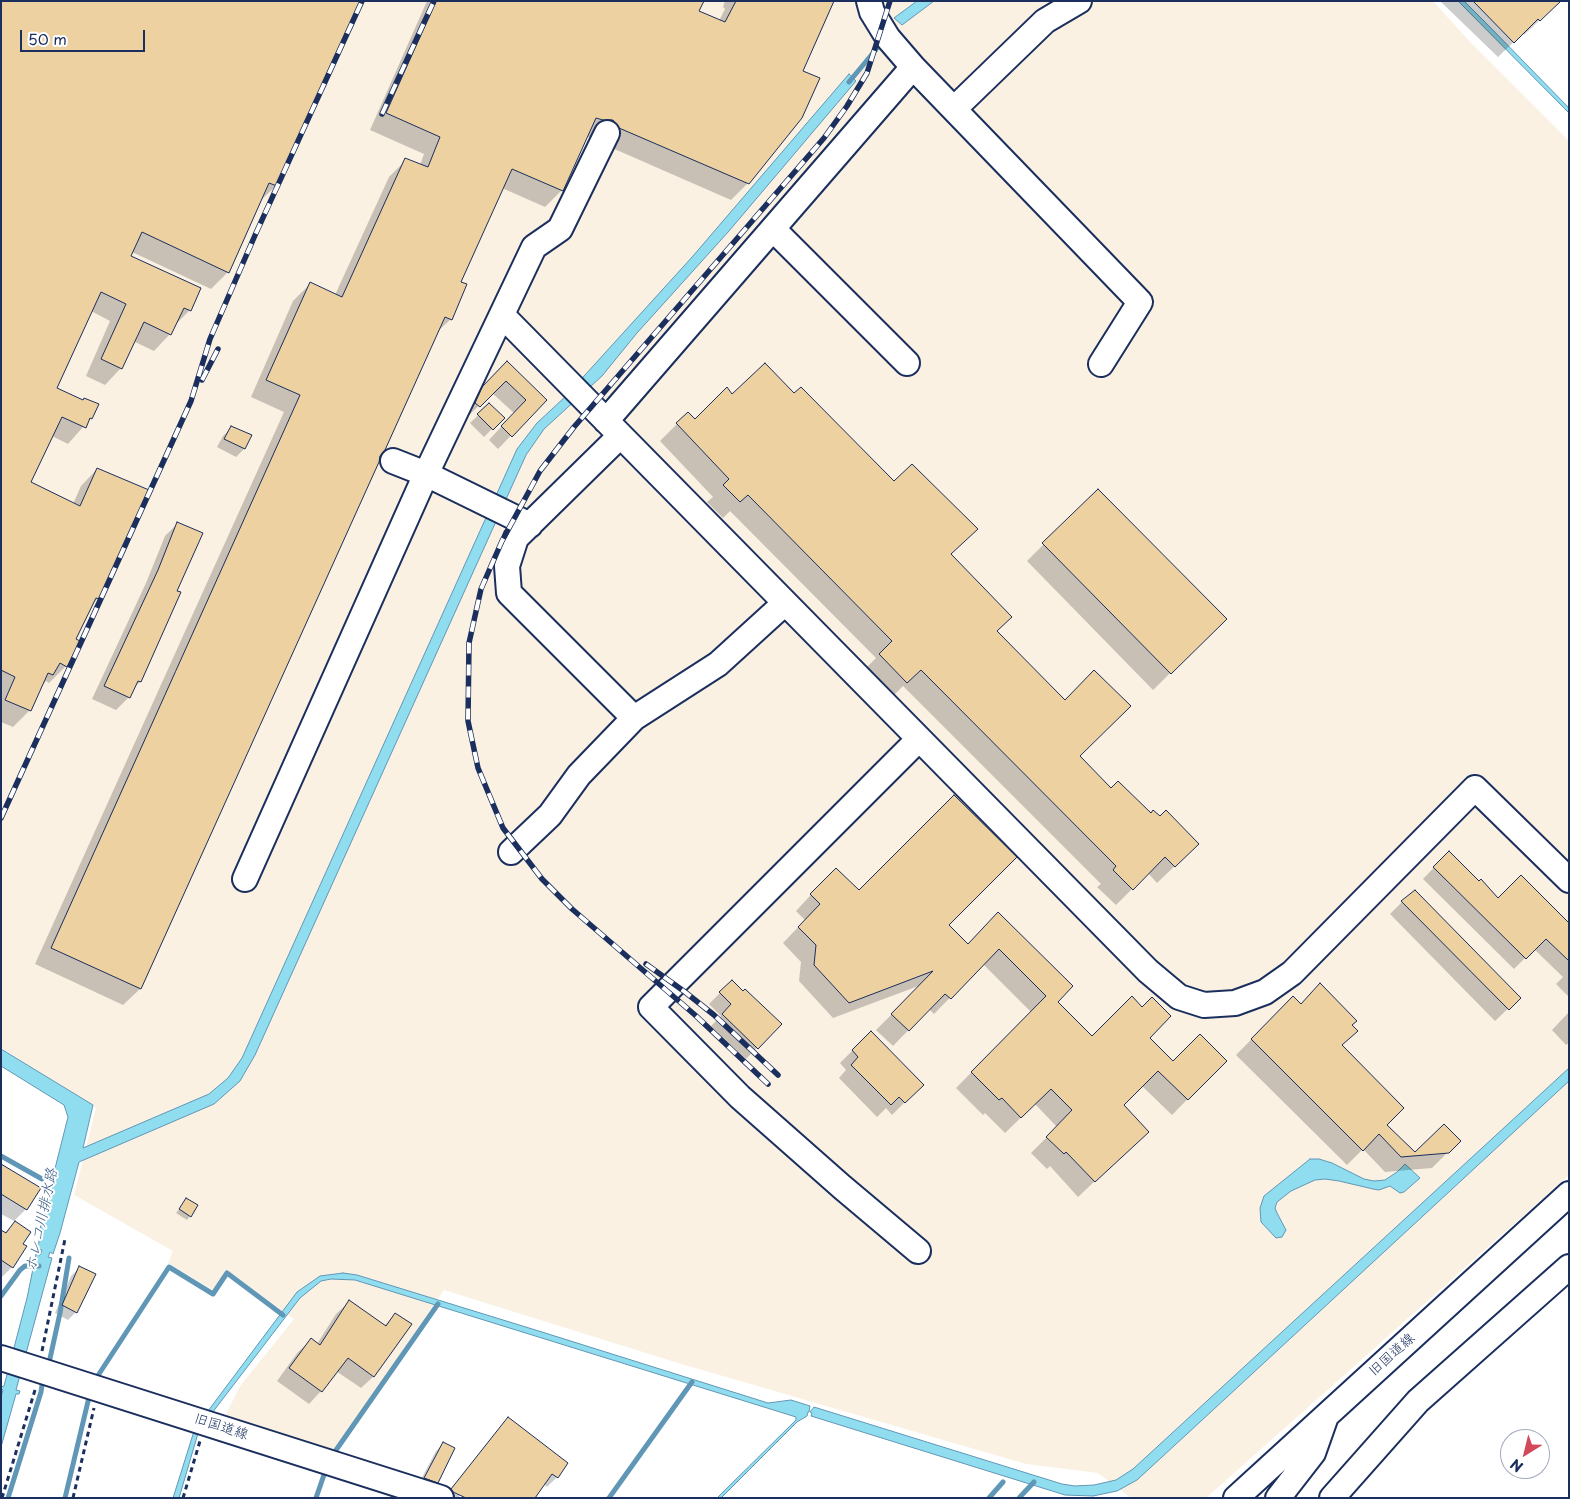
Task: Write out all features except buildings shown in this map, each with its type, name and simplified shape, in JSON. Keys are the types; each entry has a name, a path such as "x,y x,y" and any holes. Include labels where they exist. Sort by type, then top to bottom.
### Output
{"street":[{"path":"868,1 872,12 888,38 913,66 1140,302 1101,364"},
{"path":"954,109 1045,21 1079,1"},
{"path":"634,718 509,593 507,566 516,538 530,525 613,429 773,229 913,66"},
{"path":"245,879 426,474 534,247 560,229 607,133"},
{"path":"773,229 907,363"},
{"path":"502,315 1148,971 1179,997 1204,1006 1235,1003 1265,992 1292,973 1475,788 1569,880"},
{"path":"393,461 426,474 530,525"},
{"path":"511,852 550,815 579,776 634,718 718,664 785,603"},
{"path":"918,1251 740,1097 651,1008 919,739"},
{"name":"旧国道線","path":"1236,1498 1251,1488 1327,1415 1569,1194"},
{"path":"1332,1498 1418,1401 1569,1267"},
{"name":"旧国道線","path":"3,1358 441,1498"},
{"path":"1278,1498 1312,1453 1327,1415"}],"path":[{"path":"72,1498 99,1388"},
{"path":"183,1498 203,1431 210,1424"}],"shaded area":[{"path":"1,1 1433,1 1471,43 1569,141 1569,1175 1206,1498 1131,1498 1098,1473 1026,1464 678,1363 444,1290 334,1450 224,1418 240,1386 294,1319 227,1270 213,1290 168,1263 173,1251 74,1195 96,1108 1,1048"}],"water":[{"path":"917,1 934,1 902,25 894,18"},
{"path":"1458,1 1464,1 1485,22 1569,108 1569,113"},
{"path":"849,74 856,81 729,231 637,333 602,376 544,429 526,455 255,1055 240,1081 214,1104 79,1162 60,1233 53,1254 50,1252 48,1257 52,1258 16,1390 20,1391 19,1394 16,1394 1,1447 1,1397 3,1390 1,1387 4,1386 27,1298 36,1254 40,1255 42,1250 38,1249 41,1224 68,1117 64,1105 1,1066 1,1049 93,1105 83,1148 209,1094 228,1078 242,1058 517,449 537,423 565,397 693,256"},
{"path":"1569,1068 1569,1081 1137,1480 1117,1491 1093,1496 1065,1495 811,1416 812,1413 810,1412 814,1407 1062,1484 1075,1486 1094,1485 1116,1480 1133,1469"},
{"path":"1310,1159 1319,1159 1332,1163 1364,1179 1374,1181 1385,1180 1405,1164 1420,1178 1404,1192 1400,1193 1390,1186 1379,1190 1339,1181 1315,1180 1291,1191 1277,1202 1275,1208 1286,1230 1282,1237 1276,1238 1261,1222 1260,1208 1264,1196"},
{"path":"343,1273 357,1275 768,1403 791,1400 810,1406 809,1412 721,1498 717,1498 796,1420 796,1417 355,1280 331,1279 321,1281 300,1298 199,1430 179,1498 173,1498 195,1428 297,1292 320,1276"}],"waterway":[{"path":"849,82 883,41"},
{"name":"ホレコ川排水路","path":"1,1156 42,1179"},
{"path":"49,1363 69,1258"},
{"name":"ホレコ川排水路","path":"1,1296 25,1266 39,1266"},
{"path":"97,1377 169,1267 213,1294 227,1273 283,1315"},
{"path":"334,1453 438,1304"},
{"path":"8,1498 41,1392 43,1378"},
{"path":"609,1498 692,1382"},
{"path":"65,1498 90,1393"},
{"path":"316,1498 326,1469"},
{"path":"989,1498 1003,1482"},
{"path":"1019,1498 1034,1482"}],"railway":[{"path":"1,818 191,401 210,339 256,233 362,1"},
{"path":"382,114 434,1"},
{"path":"768,1084 695,1015 572,909 542,879 503,828 478,768 468,721 469,643 481,589 502,541 540,471 574,427 824,138 847,106 867,73 890,1"},
{"path":"202,380 218,349"},
{"path":"646,964 714,1015 778,1075"}]}
